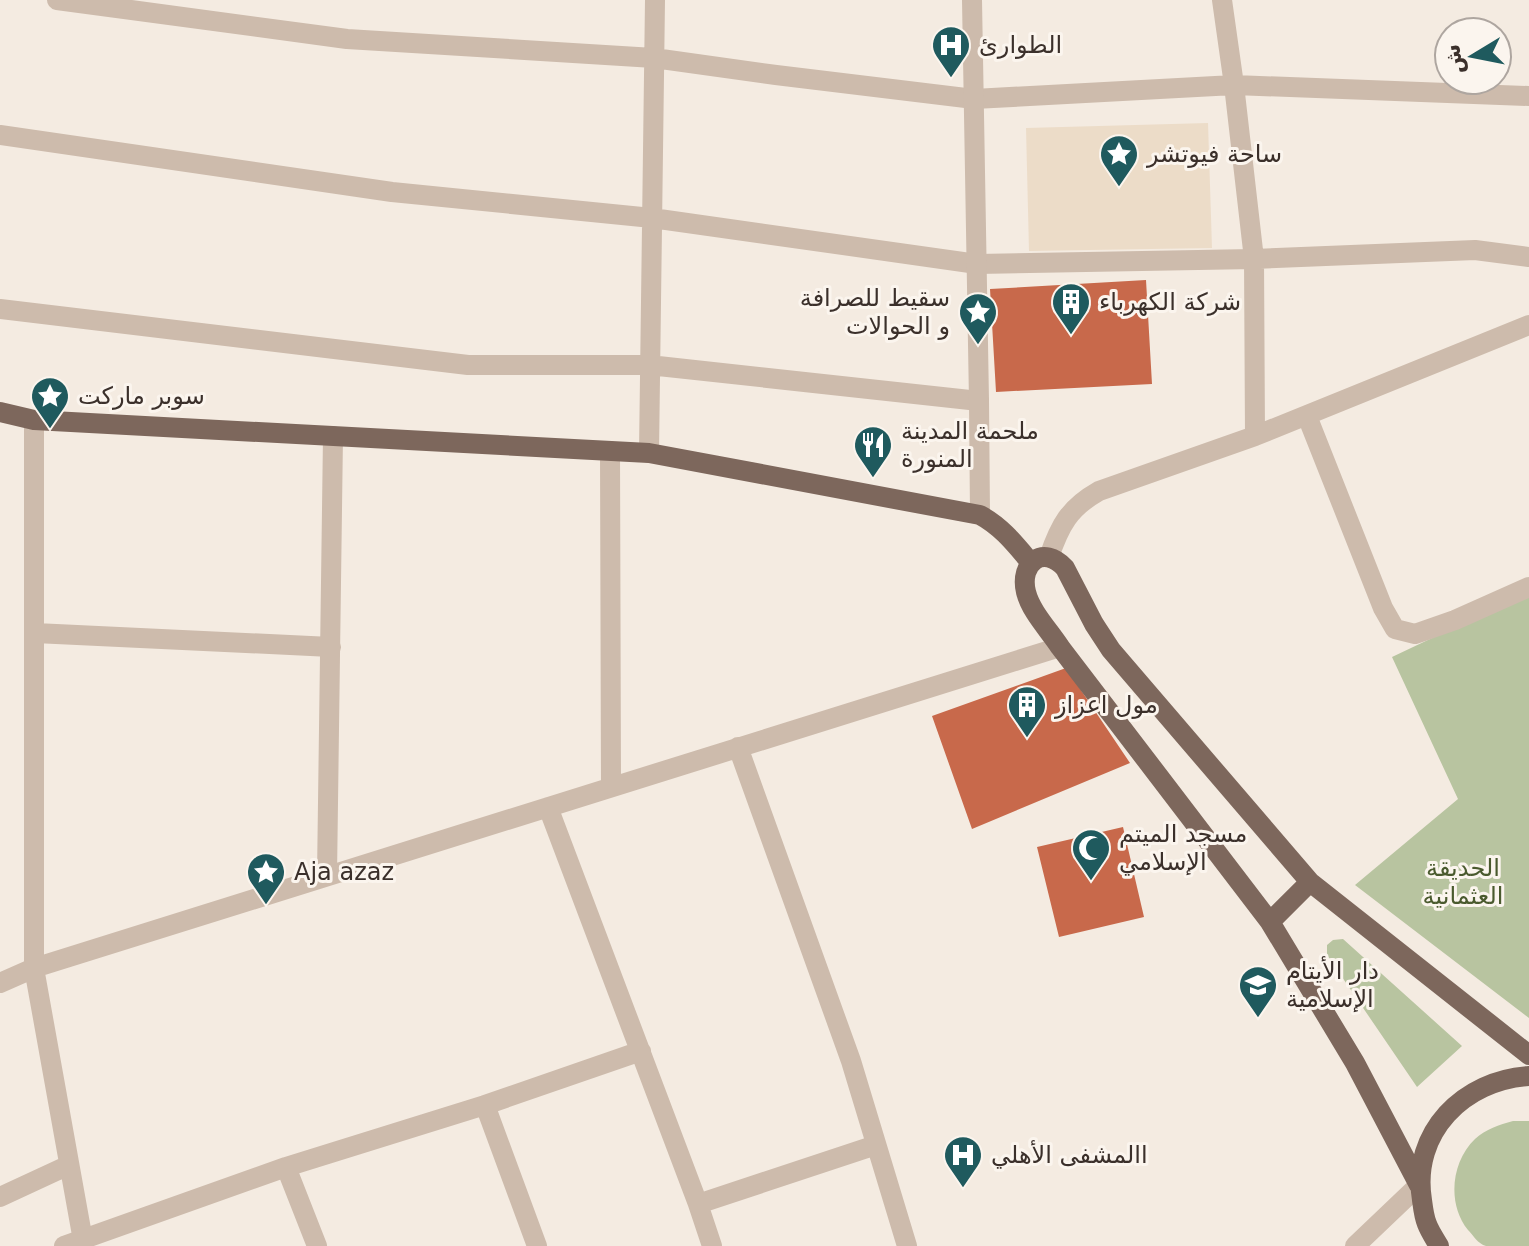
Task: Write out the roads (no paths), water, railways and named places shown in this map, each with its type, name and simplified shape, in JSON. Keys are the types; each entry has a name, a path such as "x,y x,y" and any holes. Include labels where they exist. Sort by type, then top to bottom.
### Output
{"main road":[{"path":"0,412 34,420 649,453 980,515 1040,560 1058,561 1065,568 1111,650 1310,882 1529,1055"},
{"path":"1040,560 1025,571 1031,605 1270,922 1355,1063 1419,1185 1425,1222 1439,1246"},
{"path":"1270,922 1310,882"},
{"path":"1419,1185 1425,1151 1440,1121 1464,1097 1494,1081 1529,1076"}],"street":[{"path":"57,0 347,39 654,58 974,99 1234,85 1529,96"},
{"path":"649,453 655,0"},
{"path":"972,0 980,515"},
{"path":"1222,0 1254,259 1255,436"},
{"path":"0,135 392,192 652,218 977,264 1254,259 1475,250 1529,257"},
{"path":"0,309 468,365 649,365 979,401"},
{"path":"1040,560 1077,506 1099,491 1307,416 1529,325"},
{"path":"1307,416 1383,608 1395,629 1415,634 1529,587"},
{"path":"34,420 34,968 69,1165 77,1244 286,1167 485,1105 641,1051"},
{"path":"327,876 333,436"},
{"path":"610,451 611,787"},
{"path":"35,633 331,647"},
{"path":"0,983 34,968 1060,647"},
{"path":"738,747 851,1061 907,1246"},
{"path":"548,807 712,1246"},
{"path":"485,1105 537,1246"},
{"path":"698,1204 876,1145"},
{"path":"0,1197 69,1165"},
{"path":"286,1167 317,1246"},
{"path":"1355,1246 1419,1185"}],"place":[{"name":"الطوارئ","path":"951,79"},
{"name":"ساحة فيوتشر","path":"1119,188"},
{"name":"شركة الكهرباء","path":"1071,336"},
{"name":"سقيط للصرافة و الحوالات","path":"978,346"},
{"name":"سوبر ماركت","path":"50,430"},
{"name":"ملحمة المدينة المنورة","path":"873,479"},
{"name":"مول اعزاز","path":"1027,739"},
{"name":"مسجد الميتم الإسلامي","path":"1091,882"},
{"name":"Aja azaz","path":"266,906"},
{"name":"دار الأيتام الإسلامية","path":"1258,1019"},
{"name":"االمشفى الأهلي","path":"963,1189"}],"park label":[{"name":"الحديقة العثمانية","path":"1463,882"}]}
